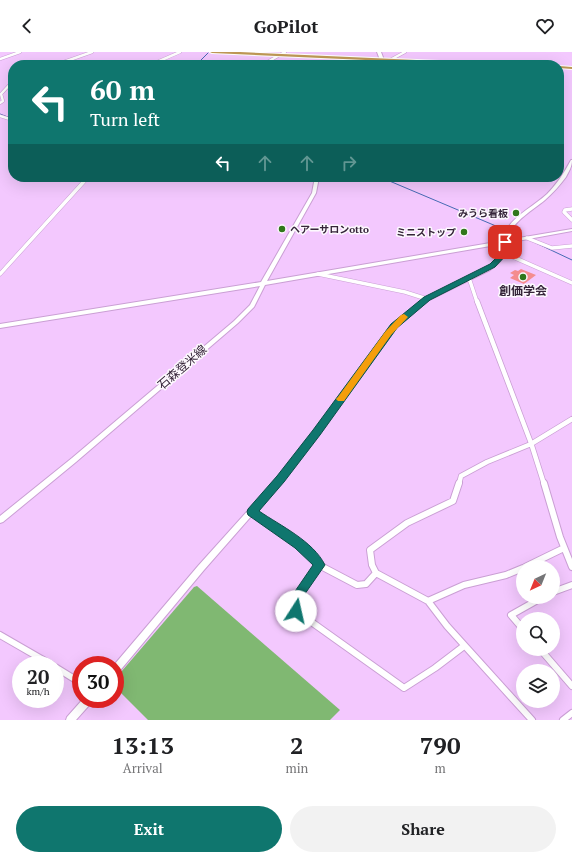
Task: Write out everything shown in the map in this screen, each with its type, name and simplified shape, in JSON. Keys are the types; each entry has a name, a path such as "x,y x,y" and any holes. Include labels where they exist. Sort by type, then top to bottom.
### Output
{"highway":[{"path":"212,52 390,60"}],"street":[{"path":"0,58 20,52"},
{"path":"69,60 92,52"},
{"path":"162,60 180,52"},
{"path":"271,60 285,52"},
{"path":"379,52 382,60"},
{"path":"390,60 405,52"},
{"path":"0,103 3,101 1,94 8,85"},
{"path":"564,176 571,167 572,161"},
{"path":"0,274 83,182"},
{"name":"石森登米線","path":"0,520 74,460 240,318 252,306 314,193 316,182"},
{"path":"124,659 201,568 280,479 317,432 394,326 427,299 493,266 504,253 507,232 510,227 550,193 559,182"},
{"path":"572,209 565,210 564,212 572,220"},
{"path":"0,326 63,317 177,296 263,284 572,230"},
{"path":"527,238 552,248 572,246"},
{"path":"504,253 572,283"},
{"path":"318,274 405,292 427,299"},
{"path":"469,278 531,444 564,548 572,567"},
{"path":"532,720 464,646 428,601 376,573 372,565 370,550 413,520 453,501 456,495 460,476 487,462 531,444 572,419"},
{"path":"252,512 299,544 316,560 319,565 357,585 366,584 376,573"},
{"path":"540,560 564,548"},
{"path":"319,565 295,600 294,606 296,611 404,688 435,668 464,646"},
{"path":"428,601 464,585 500,577 516,571"},
{"path":"560,589 572,585"},
{"path":"516,612 531,604"},
{"path":"516,612 511,615 516,621"},
{"path":"0,635 36,656"},
{"path":"546,656 572,686"},
{"path":"70,720 81,708"},
{"path":"563,720 572,713"}],"green space":[{"path":"197,586 340,710 330,720 148,720 124,696 124,669 194,587"}],"building":[{"name":"創価学会","path":"521,269 536,275 524,284 510,278 514,275 510,273"}],"waterway":[{"path":"201,60 208,53"},
{"path":"0,114 8,117"},
{"path":"392,182 503,229"},
{"path":"515,234 520,236"},
{"path":"536,243 572,260"}],"slow traffic":[{"path":"341,399 388,333 404,317"}],"place":[{"name":"みうら看板","path":"516,213"},
{"name":"ヘアーサロンotto","path":"282,229"},
{"name":"ミニストップ","path":"464,232"},
{"name":"創価学会","path":"523,277"}],"route":[{"path":"296,611 294,606 295,600 319,565 316,560 299,544 252,512 317,432 394,326 427,299 497,263 504,253 505,242"}]}
